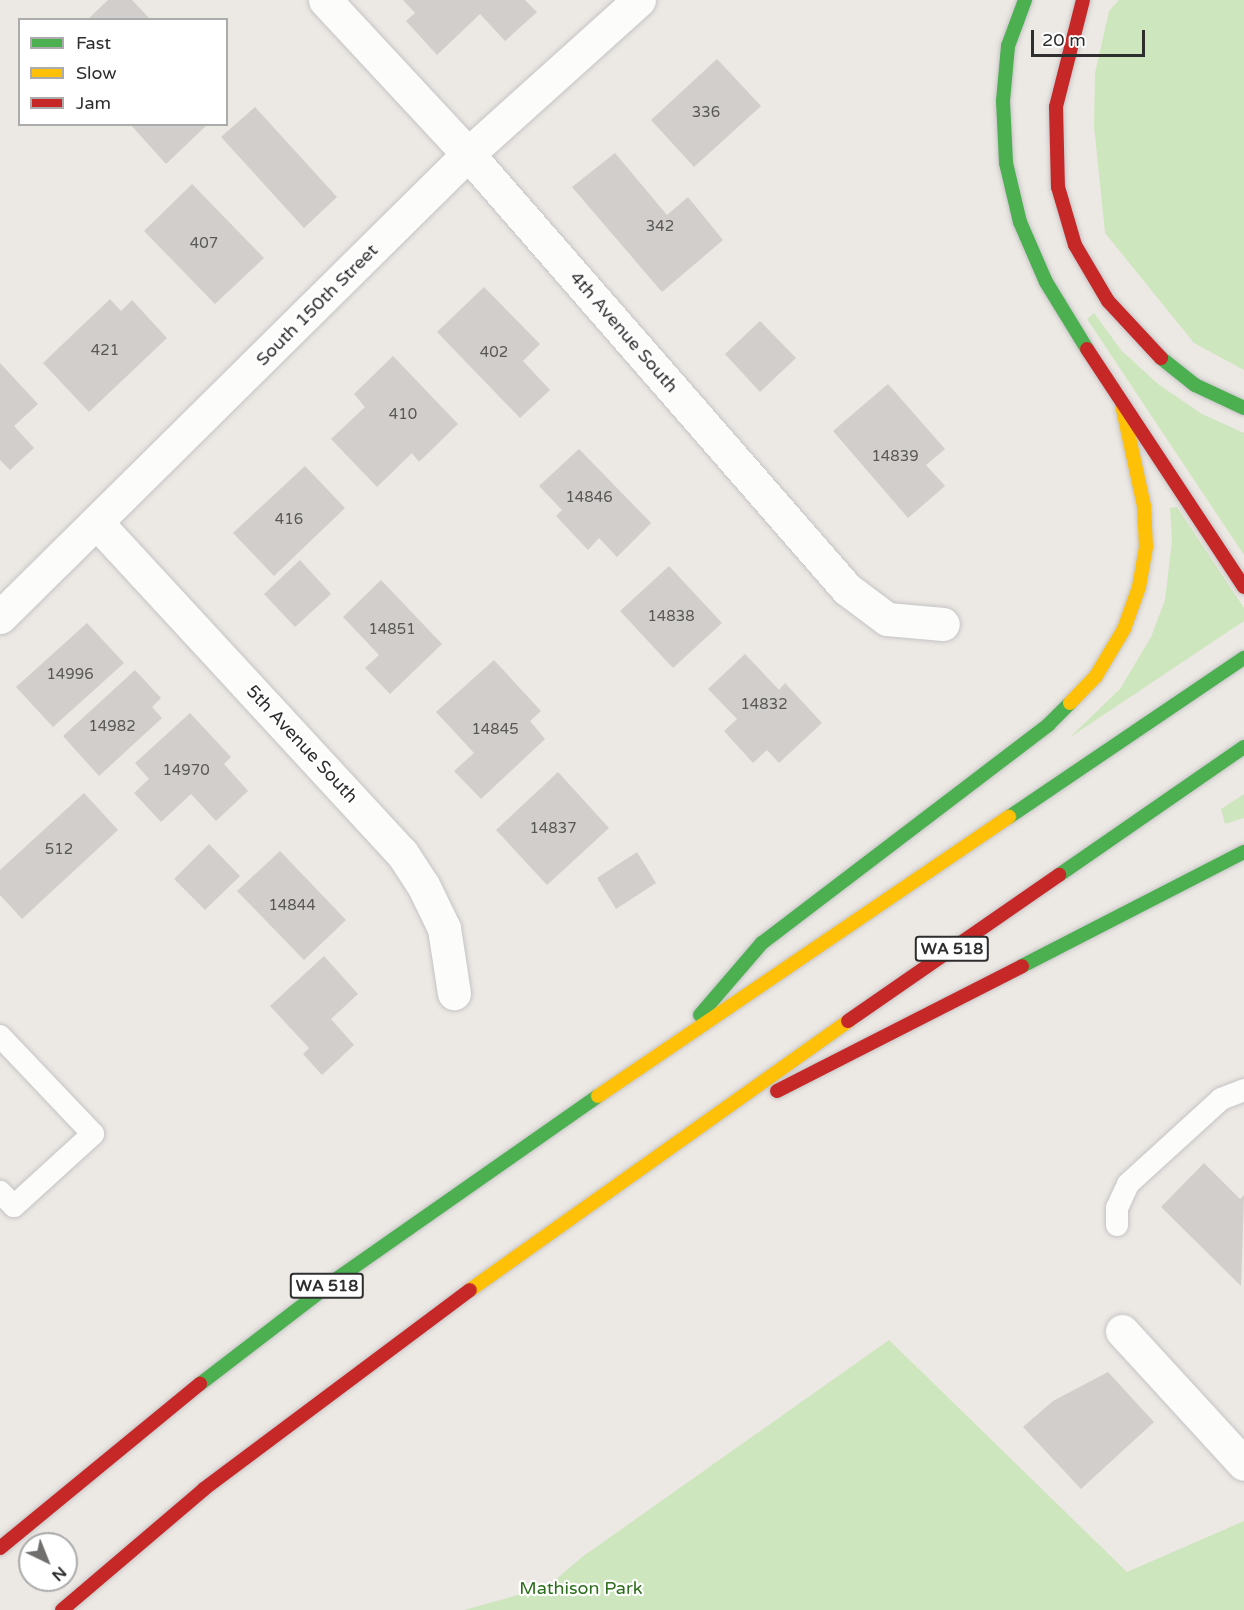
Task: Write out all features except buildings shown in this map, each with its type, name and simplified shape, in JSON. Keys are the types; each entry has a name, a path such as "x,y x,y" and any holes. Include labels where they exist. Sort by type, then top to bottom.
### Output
{"highway":[{"path":"1025,0 1008,46 1003,101 1006,163 1020,222 1046,282 1122,405 1244,586"},
{"path":"1083,0 1056,106 1058,187 1075,246 1108,301 1147,347 1195,386 1244,408"},
{"path":"672,1048 762,943 1048,725 1095,676 1124,629 1139,587 1146,547 1144,506 1122,405"},
{"name":"WA 518","path":"0,1548 182,1398 338,1278 520,1149 1244,658"},
{"name":"WA 518","path":"62,1610 204,1490 320,1399 660,1151 1244,747"},
{"path":"660,1151 1244,852"}],"street":[{"name":"4th Avenue South","path":"324,0 468,154 847,589 887,619 943,624"},
{"name":"South 150th Street","path":"0,617 98,524 468,154 639,0"},
{"name":"5th Avenue South","path":"98,524 402,853 423,885 444,928 454,993"},
{"path":"1122,1331 1244,1464"}],"lane":[{"path":"0,1036 93,1134 14,1206 0,1192"},
{"path":"1117,1225 1117,1208 1128,1184 1221,1099 1244,1090"}],"green space":[{"path":"1119,0 1244,0 1244,370 1194,343 1105,233 1094,126 1095,73 1109,11"},
{"path":"1094,313 1121,350 1158,384 1202,414 1244,433 1244,555 1087,319"},
{"path":"1177,507 1244,608 1244,621 1069,738 1120,689 1151,637 1165,600 1172,540 1170,508"},
{"path":"1244,794 1244,818 1225,824 1221,809"},
{"name":"Mathison Park","path":"889,1340 1127,1572 1244,1521 1244,1610 464,1610 547,1587 582,1557"}],"traffic: fast":[{"path":"1025,0 1008,46 1003,101 1006,163 1020,222 1046,282 1087,349"},
{"path":"1161,358 1195,385 1244,408"},
{"path":"1009,817 1244,658"},
{"path":"700,1015 762,943 1048,725 1070,703"},
{"path":"1059,875 1244,747"},
{"path":"1022,966 1244,852"},
{"path":"200,1384 338,1278 598,1096"}],"traffic: slow":[{"path":"1070,703 1096,676 1124,629 1139,587 1146,547 1144,506 1122,405"},
{"path":"598,1096 1009,817"},
{"path":"470,1290 848,1021"}],"traffic: jam":[{"path":"1083,0 1056,107 1058,187 1075,245 1108,301 1161,358"},
{"path":"1087,349 1244,587"},
{"path":"848,1021 1059,875"},
{"path":"777,1091 1022,966"},
{"path":"62,1610 204,1489 470,1290"},
{"path":"0,1548 200,1384"}]}
